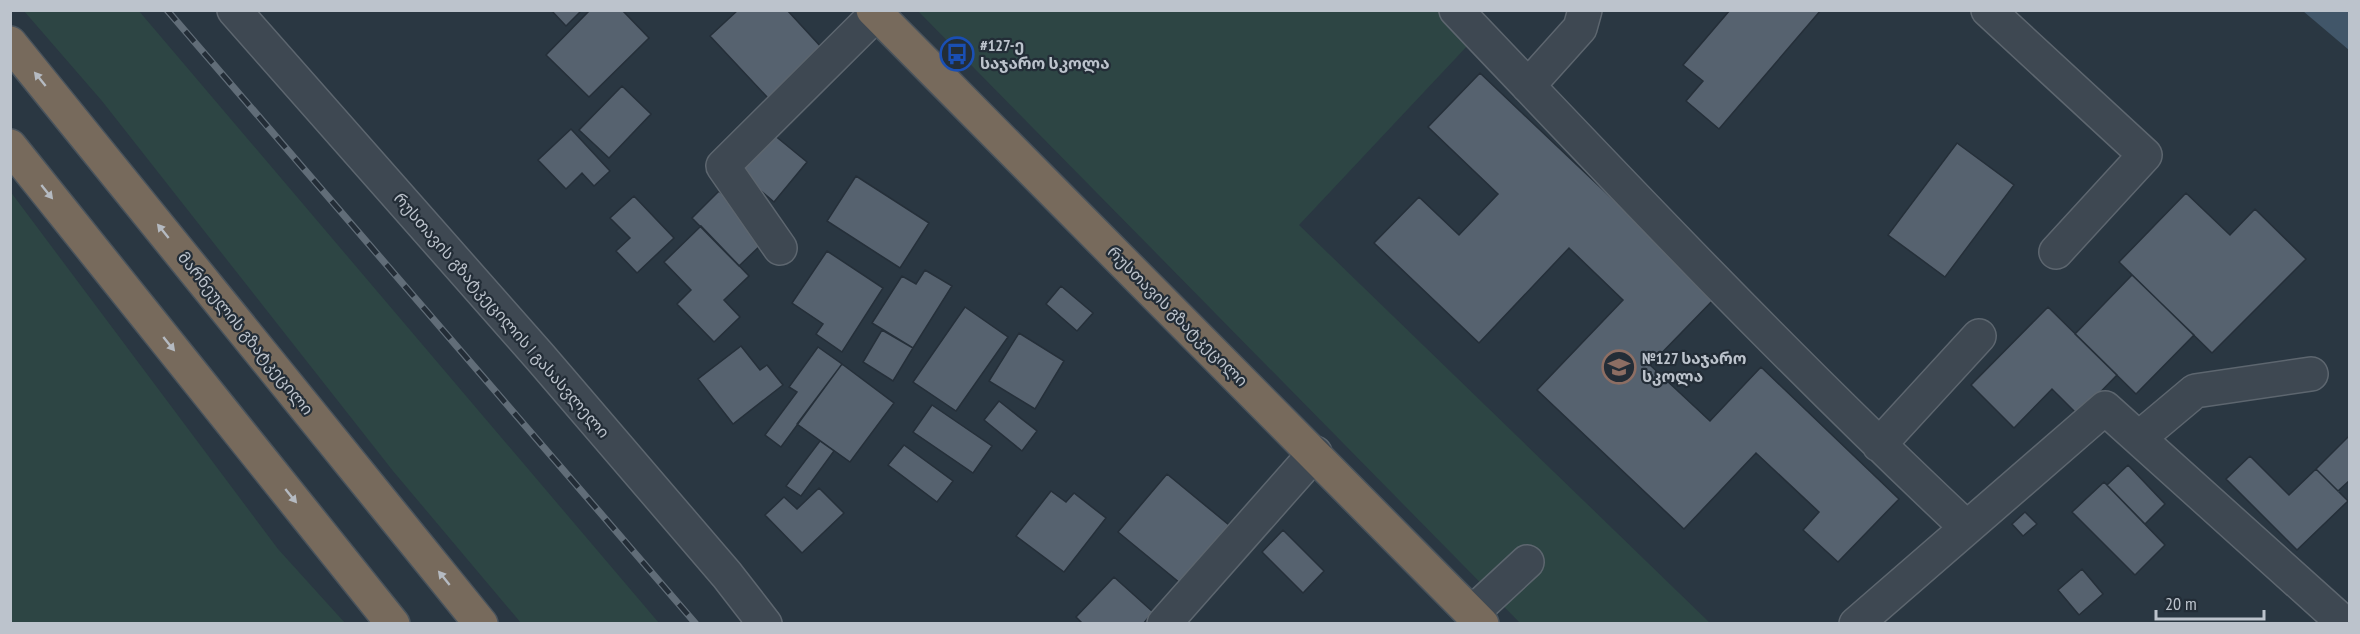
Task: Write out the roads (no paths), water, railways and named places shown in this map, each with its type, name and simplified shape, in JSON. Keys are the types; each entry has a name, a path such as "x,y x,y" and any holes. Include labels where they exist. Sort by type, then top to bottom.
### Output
{"highway":[{"name":"რუსთავის გზატკეცილი","path":"875,12 1477,618"},
{"name":"მარნეულის გზატკეცილი","path":"10,43 481,624"},
{"path":"10,146 393,624"}],"street":[{"name":"რუსთავის გზატკეცილის I გასასვლელი","path":"234,10 540,357 727,575 765,624"},
{"path":"1456,10 1879,445 1966,527"},
{"path":"1528,86 1580,28 1585,10"},
{"path":"1988,10 2145,155 2056,252"},
{"path":"780,248 723,166 875,12"},
{"path":"1879,445 1979,336"},
{"path":"2139,438 2195,391 2311,374"},
{"path":"1856,624 2105,408 2344,614"},
{"path":"1164,624 1315,453"},
{"path":"1477,618 1527,562"}],"water":[{"path":"2303,11 2349,11 2349,50"}],"railway":[{"path":"167,10 696,624"}],"place":[{"name":"#127-ე საჯარო სკოლა","path":"957,54"},
{"name":"№127 საჯარო სკოლა","path":"1619,367"}]}
